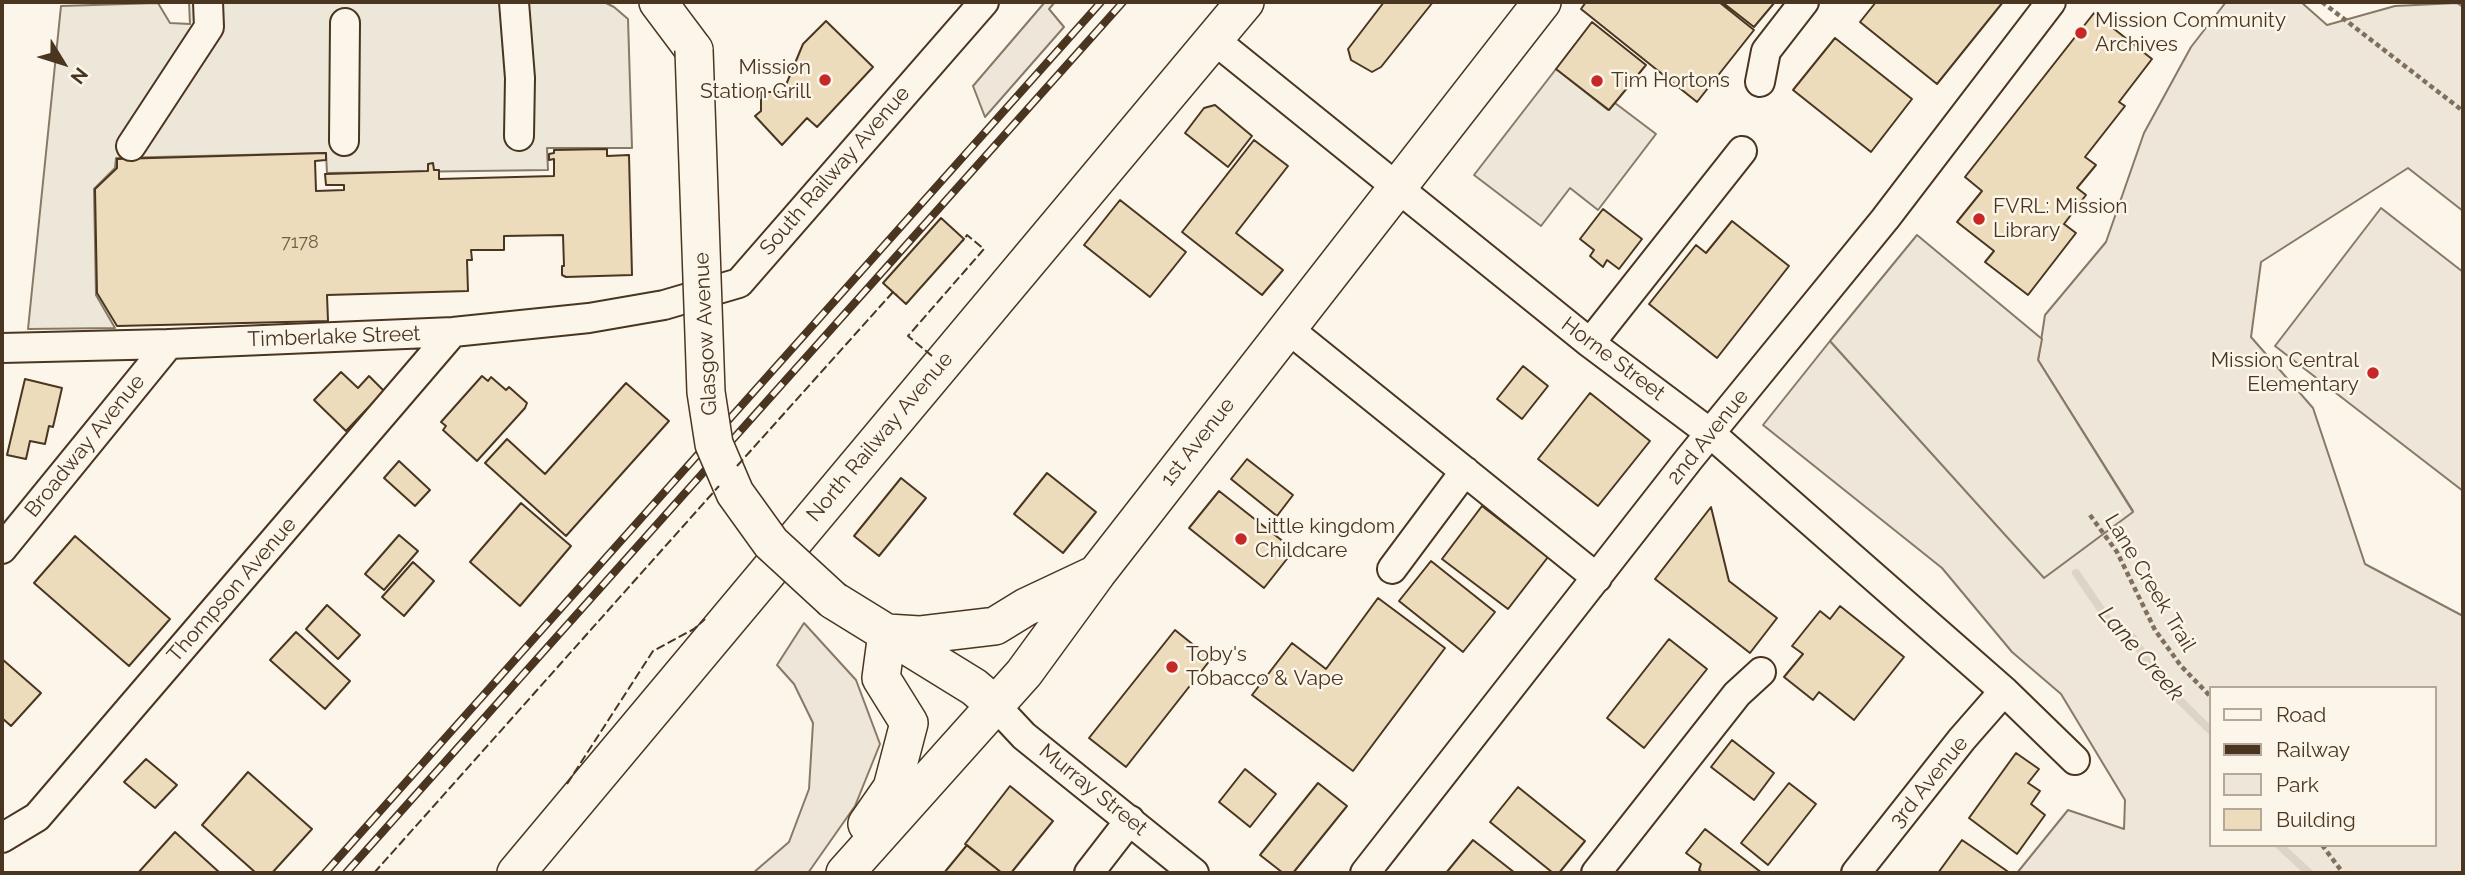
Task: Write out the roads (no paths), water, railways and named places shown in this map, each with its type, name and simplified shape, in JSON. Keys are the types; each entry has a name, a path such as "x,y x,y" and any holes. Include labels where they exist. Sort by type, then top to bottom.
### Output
{"main road":[{"path":"658,2 694,50"},
{"name":"Glasgow Avenue","path":"693,2 706,392 714,443 735,493 771,543 833,600 974,687 994,704"},
{"name":"North Railway Avenue","path":"516,873 1212,38 1245,2"},
{"name":"1st Avenue","path":"843,873 1024,673 1097,573 1542,2"},
{"path":"843,873 864,827 892,788 909,723 881,678 887,633 919,635 995,626 1027,607 1097,573"}],"street":[{"path":"131,146 209,27 208,2"},
{"path":"514,2 520,78 519,136"},
{"name":"South Railway Avenue","path":"664,305 739,283 984,2"},
{"path":"1760,82 1766,51 1804,2"},
{"name":"2nd Avenue","path":"1365,873 1710,433 1885,219 2051,2"},
{"path":"344,141 345,23"},
{"name":"Horne Street","path":"1212,38 1590,343 1710,433 2004,691 2075,760"},
{"path":"1590,343 1742,151"},
{"name":"Timberlake Street","path":"2,348 453,332 589,318 664,305"},
{"path":"1287,328 1597,578"},
{"name":"Thompson Avenue","path":"2,838 37,817 453,332"},
{"name":"Broadway Avenue","path":"2,549 169,344"},
{"path":"1392,569 1465,471"},
{"path":"1596,873 1737,694 1761,672"},
{"name":"3rd Avenue","path":"1856,873 1962,739 2004,691"},
{"name":"Murray Street","path":"994,704 1024,736 1195,873"},
{"path":"1089,873 1130,820"}],"waterway":[{"name":"Lane Creek","path":"2076,573 2111,624 2133,638 2159,680 2210,730"},
{"name":"Lane Creek","path":"2281,847 2309,873"}],"railway":[{"path":"325,873 1101,2"},
{"path":"346,873 1123,2"}],"place":[{"name":"Mission Community Archives","path":"2081,33"},
{"name":"Mission Station Grill","path":"825,80"},
{"name":"Tim Hortons","path":"1597,81"},
{"name":"FVRL: Mission Library","path":"1979,219"},
{"name":"Mission Central Elementary","path":"2373,373"},
{"name":"Little kingdom Childcare","path":"1241,539"},
{"name":"Toby's Tobacco & Vape","path":"1172,667"}]}
